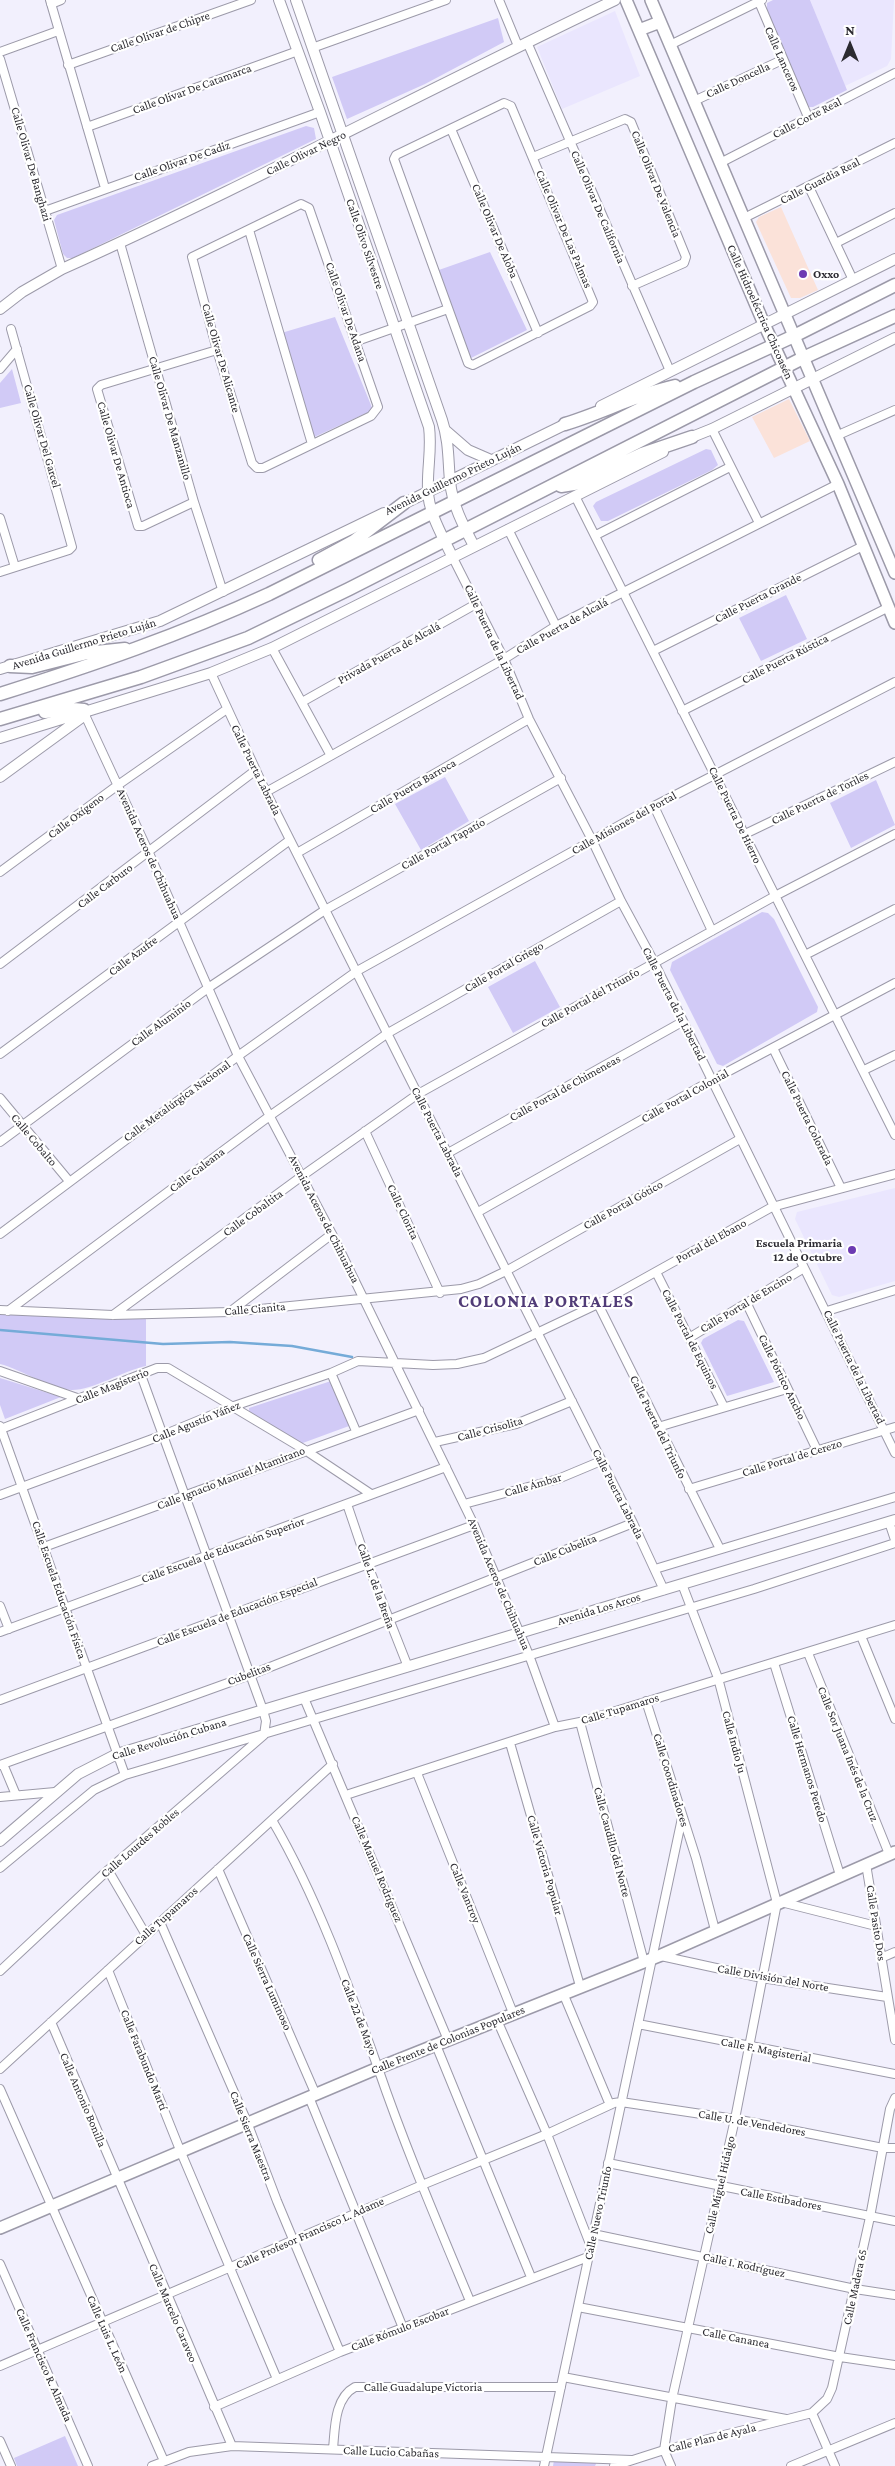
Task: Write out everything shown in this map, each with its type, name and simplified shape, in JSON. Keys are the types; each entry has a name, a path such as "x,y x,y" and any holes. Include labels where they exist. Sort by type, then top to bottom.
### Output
{"main road":[{"name":"Calle Hidroeléctrica Chicoasén","path":"626,0 764,324 838,484 895,623"},
{"name":"Calle Hidroeléctrica Chicoasén","path":"651,0 895,574"},
{"path":"639,30 660,22"},
{"name":"Avenida Guillermo Prieto Luján","path":"0,694 198,627 269,594 694,382 794,336 895,284"},
{"path":"3,718 141,677 248,638 803,358 895,316"},
{"path":"564,424 599,414 648,393 694,382"},
{"path":"544,490 580,483 642,454 692,437"},
{"path":"269,594 299,571 354,542 404,503"},
{"path":"5,668 32,667 87,653 142,647"},
{"path":"3,718 67,709 84,712"},
{"name":"Calle Frente de Colonias Populares","path":"0,2228 247,2122 513,2013 651,1959 892,1853"}],"street":[{"path":"61,0 51,2 105,188"},
{"name":"Calle Olivar de Chipre","path":"68,65 251,0"},
{"name":"Calle Olivo Silvestre","path":"278,0 320,112 429,427 431,448 428,491 433,512 452,556"},
{"name":"Calle Olivo Silvestre","path":"296,0 445,430 449,448 450,480 454,502 474,546"},
{"path":"312,48 446,0"},
{"name":"Calle Olivar De California","path":"500,0 570,142 670,371"},
{"name":"Calle Olivar Negro","path":"0,309 22,292 62,269 342,136 522,44 615,0"},
{"path":"670,45 760,1"},
{"name":"Calle Lanceros","path":"760,1 782,60 808,117"},
{"path":"0,52 58,31"},
{"name":"Calle Olivar De Catamarca","path":"87,127 298,51"},
{"name":"Calle Olivar De Banghazi","path":"0,59 62,269"},
{"name":"Calle Doncella","path":"694,101 782,60"},
{"name":"Calle Corte Real","path":"720,163 895,73"},
{"name":"Calle Olivar De Las Palmas","path":"504,103 509,104 593,299 590,306 476,364 470,365 394,159 396,155 451,129 504,103"},
{"name":"Calle Olivar De Cadiz","path":"45,211 320,112"},
{"name":"Calle Olivar De Valencia","path":"533,157 625,120 631,122 686,258 684,262 632,286"},
{"name":"Calle Olivar De Aloba","path":"451,129 538,333"},
{"name":"Calle Guardia Real","path":"744,218 895,143"},
{"path":"809,186 854,280"},
{"name":"Calle Olivar De Adana","path":"194,254 249,230 296,205 301,204 309,208 377,402 376,413 263,468 257,468 252,463"},
{"path":"836,243 895,213"},
{"path":"249,230 312,444"},
{"name":"Calle Olivar De Manzanillo","path":"120,243 194,502 223,592"},
{"name":"Calle Olivar De Alicante","path":"194,254 192,259 217,350 252,463"},
{"name":"Avenida Guillermo Prieto Luján","path":"5,668 160,621 404,503 895,259"},
{"path":"357,341 448,309"},
{"name":"Calle Olivar Del Garcel","path":"11,329 72,544 69,550 15,567"},
{"path":"0,738 211,673 272,648 452,556 895,338"},
{"path":"0,369 17,349"},
{"name":"Calle Olivar De Antioca","path":"194,502 143,526 138,526 97,391 101,385 217,350"},
{"path":"836,436 895,410"},
{"path":"712,429 759,523"},
{"path":"445,430 468,450 491,460"},
{"path":"596,535 730,467"},
{"name":"Calle Puerta de Alcalá","path":"266,792 330,754 504,659 556,626 838,484"},
{"name":"Calle Puerta De Hierro","path":"575,496 894,1132"},
{"path":"0,518 15,567 0,572"},
{"path":"508,529 556,626"},
{"name":"Calle Puerta Grande","path":"653,651 863,546"},
{"name":"Calle Puerta de la Libertad","path":"452,556 621,901 654,962 772,1207 827,1311 895,1453"},
{"name":"Privada Puerta de Alcalá","path":"302,702 476,604"},
{"name":"Calle Puerta Rústica","path":"682,711 889,608"},
{"path":"272,648 330,754"},
{"name":"Calle Puerta Labrada","path":"211,673 266,792 478,1212 633,1523 664,1590"},
{"name":"Calle Misiones del Portal","path":"357,971 654,806 895,682"},
{"name":"Calle Oxígeno","path":"0,872 118,785 227,709"},
{"path":"0,777 84,712"},
{"name":"Avenida Aceros de Chihuahua","path":"84,712 149,852 238,1056 271,1115 332,1234 474,1525 529,1655 555,1727"},
{"name":"Calle Puerta Barroca","path":"297,853 530,718"},
{"name":"Calle Puerta de Toriles","path":"745,834 895,762"},
{"name":"Calle Carburo","path":"0,964 256,770"},
{"name":"Calle Portal Tapatío","path":"325,910 561,778"},
{"path":"654,806 712,931"},
{"name":"Calle Portal del Triunfo","path":"418,1094 775,896 895,834"},
{"name":"Calle Azufre","path":"0,1054 290,840"},
{"name":"Calle Portal Griego","path":"388,1033 621,901"},
{"path":"805,955 895,909"},
{"name":"Calle Aluminio","path":"0,1142 208,988 325,910"},
{"name":"Calle Metalúrgica Nacional","path":"0,1234 238,1056 357,971"},
{"name":"Calle Portal Colonial","path":"478,1212 712,1080 835,1013 895,983"},
{"name":"Calle Portal de Chimeneas","path":"448,1153 682,1022"},
{"name":"Calle Galeana","path":"4,1310 271,1115 388,1033"},
{"name":"Calle Puerta Colorada","path":"773,1048 840,1188"},
{"path":"864,1070 895,1055"},
{"name":"Calle Cobaltita","path":"112,1315 418,1094"},
{"name":"Calle Cobalto","path":"0,1098 21,1126 69,1182"},
{"name":"Calle Clorita","path":"365,1131 440,1293"},
{"name":"Calle Portal Gótico","path":"506,1271 740,1139"},
{"name":"Portal del Ebano","path":"394,1363 457,1364 484,1358 598,1304 772,1207 895,1174"},
{"path":"230,1312 332,1234"},
{"name":"Calle Portal de Encino","path":"689,1338 804,1268"},
{"name":"Calle Cianita","path":"4,1310 112,1315 230,1312 363,1298 440,1293 480,1284 506,1271"},
{"name":"Calle Portal de Equinos","path":"656,1272 724,1407"},
{"path":"827,1311 895,1290"},
{"name":"Calle Puerta del Triunfo","path":"598,1304 720,1549"},
{"name":"Calle Pórtico Ancho","path":"747,1304 817,1450"},
{"name":"Calle Agustín Yáñez","path":"0,1496 163,1435 231,1407 331,1373 358,1361 394,1363"},
{"name":"Calle Magisterio","path":"1,1428 156,1368 168,1368 304,1450 371,1494"},
{"path":"0,1372 80,1399"},
{"path":"331,1373 356,1431"},
{"path":"141,1375 263,1710 266,1721 264,1735"},
{"path":"658,1427 787,1389"},
{"name":"Calle Crisolita","path":"435,1442 516,1424 572,1401"},
{"name":"Calle Ignacio Manuel Altamirano","path":"44,1547 356,1431 419,1410"},
{"name":"Calle Portal de Cerezo","path":"689,1489 895,1427"},
{"name":"Calle Escuela Educación Física","path":"1,1428 125,1775"},
{"name":"Calle Ámbar","path":"464,1504 558,1479 601,1461"},
{"name":"Calle Escuela de Educación Superior","path":"0,1632 446,1467"},
{"path":"655,1569 895,1497"},
{"name":"Calle L. de la Breña","path":"347,1504 367,1563 408,1667"},
{"path":"0,1868 94,1790 125,1775 691,1607 895,1541 892,1521"},
{"name":"Avenida Los Arcos","path":"304,1698 892,1521"},
{"name":"Calle Cubelita","path":"496,1577 633,1523"},
{"name":"Calle Escuela de Educación Especial","path":"0,1700 86,1670 227,1615 474,1525"},
{"name":"Cubelitas","path":"1,1764 250,1675 496,1577"},
{"name":"Calle Indio Ju","path":"682,1584 718,1678 778,1902"},
{"path":"0,1606 9,1629"},
{"name":"Calle Tupamaros","path":"346,1795 555,1727 580,1722 718,1678 774,1664 895,1626"},
{"path":"861,1636 895,1719"},
{"name":"Calle Sor Juana Inés de la Cruz","path":"808,1653 892,1853"},
{"name":"Calle Hermanos Peredo","path":"774,1664 840,1875"},
{"name":"Calle Manuel Rodríguez","path":"304,1698 448,2040"},
{"name":"Calle Revolución Cubana","path":"0,1841 78,1774 117,1754 304,1698"},
{"name":"Calle Coordinadores","path":"646,1701 696,1858 714,1930"},
{"name":"Calle Caudillo del Norte","path":"580,1722 651,1959"},
{"name":"Calle Lourdes Robles","path":"0,1971 108,1870 264,1735"},
{"name":"Calle Victoria Popular","path":"510,1743 580,1986"},
{"path":"1,1764 16,1795"},
{"name":"Calle Tupamaros","path":"0,2069 333,1764"},
{"name":"Calle Vantroy","path":"417,1773 513,2013"},
{"path":"0,1797 55,1792"},
{"name":"Calle Nuevo Triunfo","path":"545,2462 682,1818"},
{"name":"Calle 22 de Mayo","path":"272,1820 306,1888 335,1956 422,2185 470,2302"},
{"name":"Calle Pasito Dos","path":"866,1864 887,1997 894,2021 895,2040"},
{"name":"Calle Sierra Luminoso","path":"218,1869 312,2096 356,2214 403,2328"},
{"path":"108,1870 146,1935"},
{"path":"778,1902 876,1926"},
{"name":"Calle Miguel Hidalgo","path":"664,2450 672,2399 735,2119 778,1902"},
{"name":"Calle Sierra Maestra","path":"160,1922 247,2122 340,2352"},
{"path":"881,1958 895,1952"},
{"name":"Calle División del Norte","path":"651,1959 887,1997"},
{"name":"Calle Farabundo Martí","path":"108,1970 180,2150 277,2379"},
{"path":"563,1993 610,2104"},
{"path":"497,2020 547,2134 591,2245"},
{"name":"Calle Antonio Bonilla","path":"51,2022 116,2178"},
{"name":"Calle F. Magisterial","path":"638,2024 895,2074"},
{"path":"436,2045 531,2277"},
{"name":"Calle Luis L. León","path":"0,2089 164,2461"},
{"name":"Calle Madera 65","path":"812,2412 827,2399 840,2357 870,2217 890,2109 895,2098"},
{"name":"Calle Profesor Francisco L. Adame","path":"0,2366 483,2159 547,2134 610,2104 621,2102"},
{"name":"Calle U. de Vendedores","path":"621,2102 735,2119 883,2148 895,2148"},
{"name":"Calle Estibadores","path":"608,2164 895,2221"},
{"name":"Calle Marcelo Caraveo","path":"116,2178 232,2446"},
{"name":"Calle I. Rodríguez","path":"593,2234 855,2289 895,2295"},
{"name":"Calle Rómulo Escobar","path":"214,2408 340,2352 531,2277 588,2257"},
{"name":"Calle Francisco R. Almada","path":"0,2264 88,2466"},
{"name":"Calle Cananea","path":"578,2307 840,2357 895,2365"},
{"path":"563,2377 786,2419"},
{"name":"Calle Guadalupe Victoria","path":"333,2450 339,2406 344,2395 355,2387 561,2387"},
{"path":"812,2412 835,2466"},
{"name":"Calle Plan de Ayala","path":"614,2466 664,2450 812,2412"},
{"path":"791,2466 895,2423"},
{"path":"0,2441 12,2466"},
{"name":"Calle Lucio Cabañas","path":"152,2466 190,2452 232,2446 545,2462 632,2460"},
{"path":"664,2450 671,2466"}],"shaded area":[{"path":"773,0 810,0 847,90 813,107 809,107 805,103 767,12 767,3"},
{"path":"810,0 894,0 891,59 887,66 845,86"},
{"path":"615,11 640,76 562,109 537,47"},
{"path":"498,18 504,42 425,84 347,119 332,77"},
{"path":"306,126 314,128 316,139 73,258 67,258 63,254 54,220 57,215"},
{"path":"781,207 818,290 800,298 791,298 756,222 759,217"},
{"path":"490,252 527,330 469,359 436,271"},
{"path":"335,317 373,410 310,439 278,334"},
{"path":"12,369 21,403 0,408 0,383"},
{"path":"789,399 810,441 774,458 752,417"},
{"path":"706,449 711,450 718,465 712,470 608,521 601,521 593,506 596,502"},
{"path":"786,595 807,639 761,661 739,618"},
{"path":"445,777 469,821 421,850 395,804"},
{"path":"876,780 895,825 851,848 830,803"},
{"path":"762,912 768,913 774,919 818,1007 817,1012 723,1066 717,1064 670,970 672,962"},
{"path":"535,961 560,1007 513,1033 488,987"},
{"name":"Escuela Primaria 12 de Octubre","path":"895,1188 895,1281 839,1297 832,1295 795,1219 797,1212"},
{"path":"0,1311 146,1319 146,1366 89,1387 72,1390 56,1387 0,1364"},
{"path":"738,1320 744,1321 774,1382 727,1396 701,1343 703,1339"},
{"path":"0,1378 61,1397 5,1419 0,1405"},
{"path":"331,1381 349,1426 300,1444 249,1412 249,1408"},
{"path":"65,2436 78,2466 17,2466 14,2458"},
{"path":"554,2460 595,2462 596,2464 595,2466 553,2466"}],"waterway":[{"path":"0,1330 163,1344 230,1342 292,1346 352,1357"}],"place":[{"name":"Oxxo","path":"803,274"},
{"name":"Escuela Primaria 12 de Octubre","path":"852,1250"}],"district":[{"name":"COLONIA PORTALES","path":"546,1301"}]}
